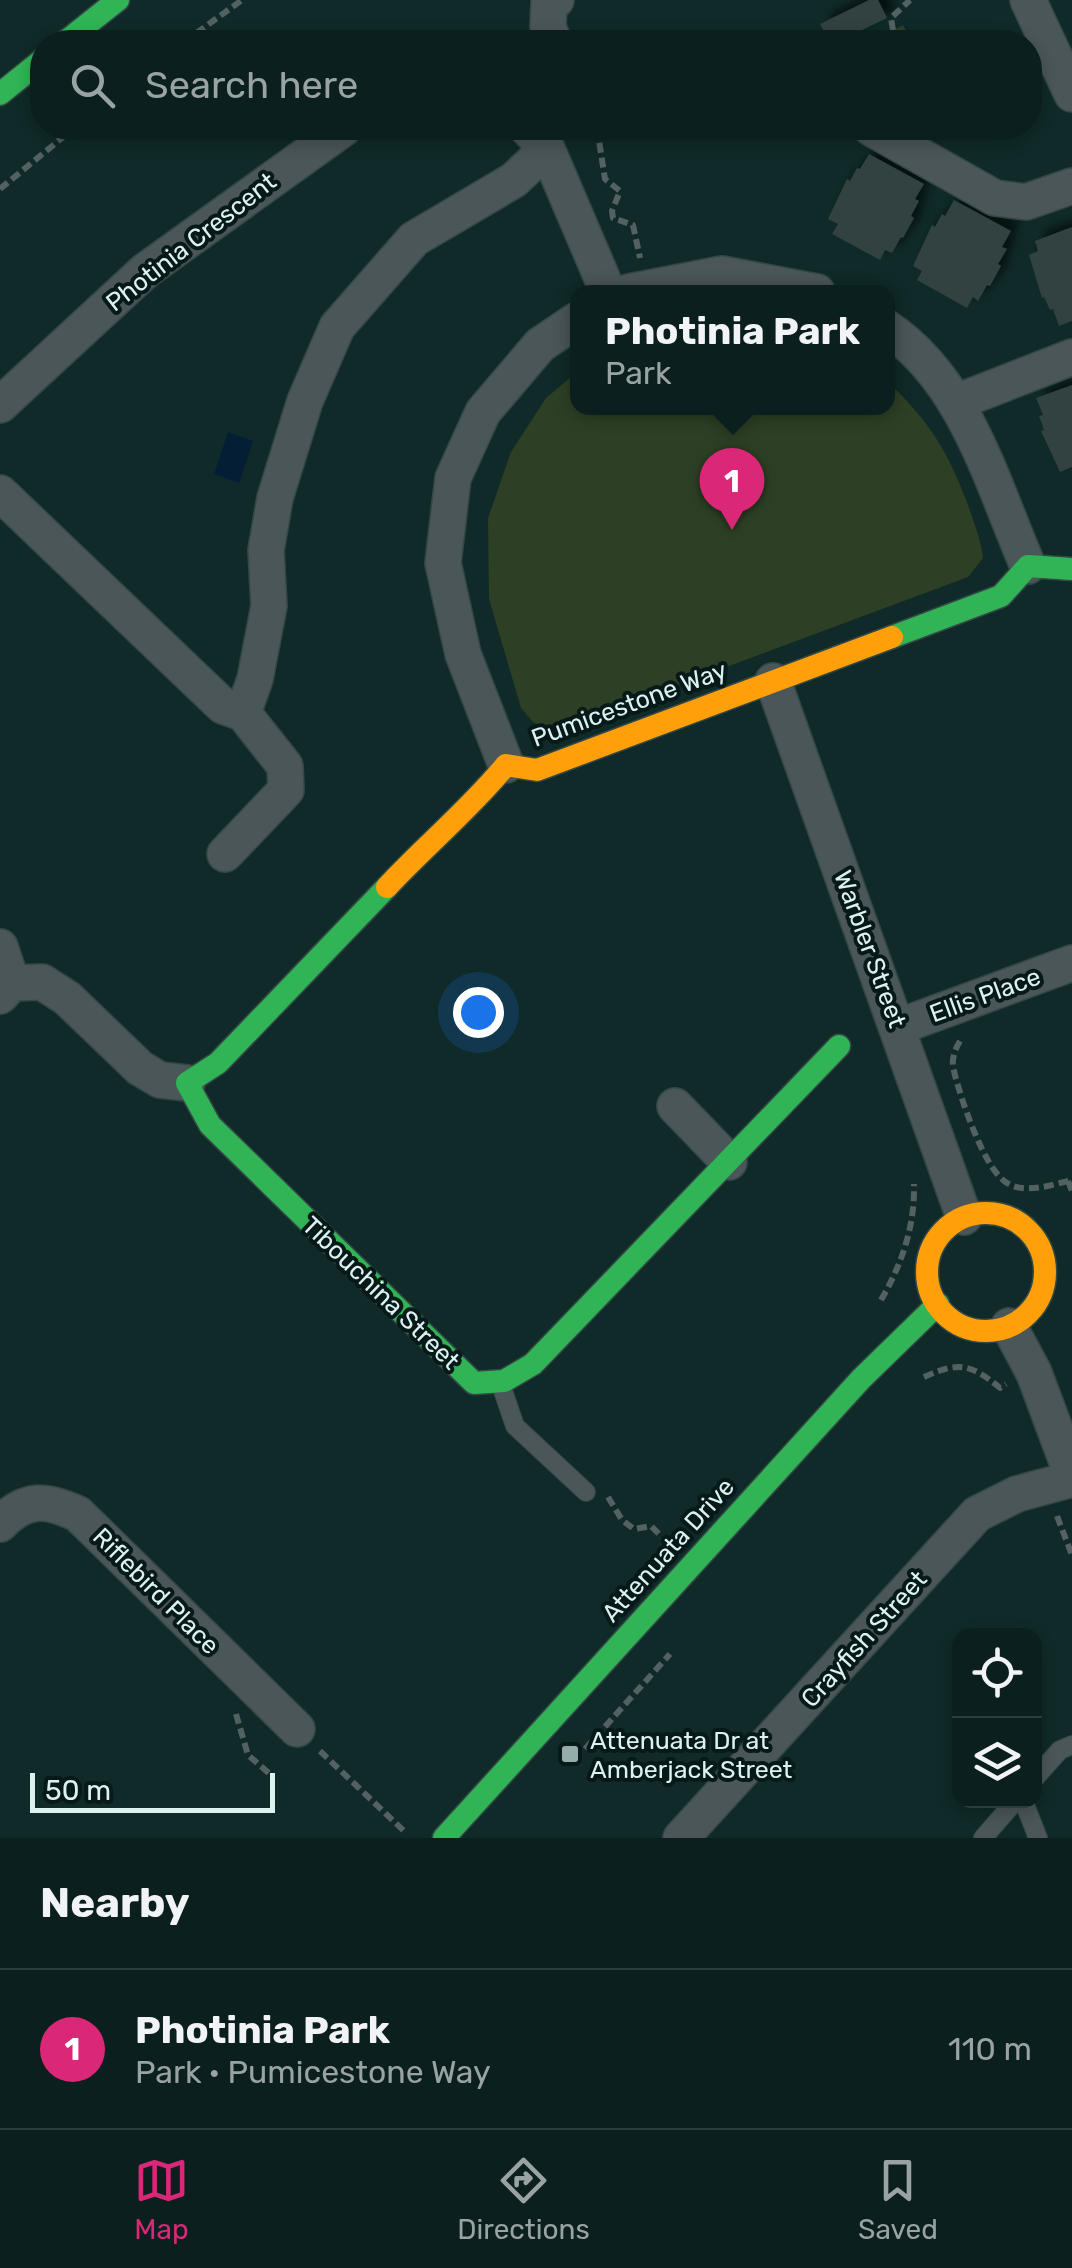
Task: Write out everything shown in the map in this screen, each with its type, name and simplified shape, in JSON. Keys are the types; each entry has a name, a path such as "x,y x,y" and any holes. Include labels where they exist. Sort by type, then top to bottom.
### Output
{"street":[{"path":"80,30 118,0"},
{"path":"549,30 550,3 556,0"},
{"path":"1028,0 1072,94"},
{"path":"0,94 30,70"},
{"name":"Photinia Crescent","path":"0,404 145,272 327,140"},
{"path":"244,713 269,606 266,550 274,498 305,401 337,327 414,239 514,180 536,140"},
{"path":"538,140 605,285"},
{"path":"892,140 995,198 1026,202 1072,186"},
{"path":"661,285 722,274 780,285"},
{"path":"506,765 463,654 443,562 453,478 483,412 540,345 570,325"},
{"path":"895,334 907,342 957,402 1028,566 1072,568"},
{"path":"957,402 1072,357"},
{"path":"0,493 223,706 244,713 285,766 286,790 225,854"},
{"name":"Pumicestone Way","path":"187,1083 218,1063 435,836 477,800 506,765 537,770 1001,596 1028,566"},
{"name":"Warbler Street","path":"774,682 964,1217"},
{"path":"0,947 6,989 42,982 68,998 140,1068 160,1080 187,1083"},
{"name":"Ellis Place","path":"898,1027 1072,962"},
{"path":"500,1384 523,1374 839,1046"},
{"name":"Tibouchina Street","path":"187,1083 210,1126 474,1384 500,1384"},
{"path":"675,1106 729,1162"},
{"path":"999,1214 1048,1240 1038,1300 1026,1316 1009,1326 974,1330 957,1323 938,1304 928,1279 928,1260 948,1227 964,1217 999,1214"},
{"name":"Attenuata Drive","path":"444,1838 861,1380 938,1304"},
{"name":"Crayfish Street","path":"681,1838 978,1514 1017,1494 1072,1477 1034,1373 1009,1326"},
{"name":"Riflebird Place","path":"0,1524 28,1504 54,1502 78,1514 297,1729"}],"lane":[{"path":"500,1384 515,1426 596,1490"},
{"path":"1042,1771 1060,1750 1072,1745"},
{"path":"982,1838 1012,1808"},
{"path":"1024,1808 1038,1838"}],"path":[{"path":"201,30 242,0"},
{"path":"893,30 892,18 910,0"},
{"path":"0,189 59,140"},
{"path":"599,140 606,180 620,191 613,218 633,225 639,285"},
{"path":"965,1031 954,1051 953,1068 994,1169 1004,1181 1018,1188 1038,1188 1070,1180 1072,1191"},
{"path":"877,1307 897,1272 908,1240 914,1176"},
{"path":"909,1384 946,1367 975,1368 1000,1388 1009,1382"},
{"path":"596,1490 634,1529 651,1526 667,1542 660,1550"},
{"path":"577,1757 674,1648"},
{"path":"297,1729 404,1830 397,1838"}],"green space":[{"path":"570,378 570,415 895,415 895,389 926,424 953,468 983,558 968,577 568,726 550,728 534,723 521,708 489,599 488,518 511,452 546,398"}],"water":[{"path":"228,432 253,441 239,483 214,474"}],"building":[{"path":"869,0 878,0 887,18 862,30 823,30 820,24"},
{"path":"869,154 924,184 915,199 919,201 911,216 914,218 903,238 892,253 885,250 880,260 832,234 838,224 828,219 847,179 850,181"},
{"path":"954,200 1011,231 1002,247 1007,249 998,264 1001,266 990,286 978,301 973,297 967,308 917,280 922,271 913,266 932,225 935,227 942,214 945,216"},
{"path":"1072,227 1072,321 1059,326 1053,309 1042,298 1029,255 1038,251 1035,241"},
{"path":"1072,385 1072,467 1060,472 1041,431 1044,430 1039,416 1043,415 1036,398"}],"traffic: fast":[{"path":"80,30 118,0"},
{"path":"0,94 30,70"},
{"path":"892,637 1001,596 1028,566 1072,569"},
{"path":"387,887 218,1063 187,1083 210,1125 474,1383 504,1381 533,1364 839,1046"},
{"path":"444,1838 861,1379 938,1304"}],"traffic: slow":[{"path":"387,887 506,765 537,770 892,637"},
{"path":"986,1213 1008,1218 1028,1230 1040,1250 1045,1272 1040,1294 1028,1314 1008,1326 986,1331 964,1326 944,1314 932,1294 927,1272 932,1250 944,1230 964,1218 986,1213"}],"place":[{"name":"Photinia Park","path":"732,530"},
{"name":"Attenuata Dr at Amberjack Street","path":"570,1754"}]}
